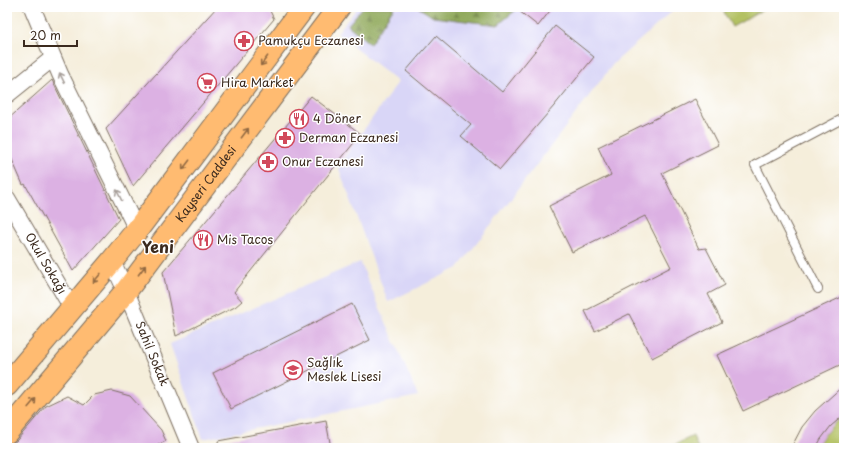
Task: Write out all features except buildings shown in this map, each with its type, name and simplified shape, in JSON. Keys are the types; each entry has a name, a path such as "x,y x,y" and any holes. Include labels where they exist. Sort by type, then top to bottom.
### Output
{"main road":[{"name":"Kayseri Caddesi","path":"7,432 126,291 339,7"},
{"path":"7,385 112,261 300,9"}],"street":[{"path":"32,7 60,74 136,230"},
{"path":"7,95 53,58"},
{"name":"Okul Sokağı","path":"7,198 72,308"},
{"name":"Sahil Sokak","path":"112,261 126,291 191,448"}],"lane":[{"path":"818,289 755,165 844,118"}],"shaded area":[{"path":"358,7 677,7 614,63 458,268 388,302 338,166 398,82 337,33"},
{"name":"Sağlık Meslek Lisesi","path":"360,262 418,396 203,439 170,344"}],"green space":[{"path":"363,7 394,7 370,44 348,25"},
{"path":"418,7 514,7 517,9 498,25 433,17"},
{"path":"721,7 768,7 732,27"},
{"path":"844,415 844,448 816,448 828,430"},
{"path":"693,436 698,448 668,448"}],"place":[{"name":"Pamukçu Eczanesi","path":"244,41"},
{"name":"Hira Market","path":"207,83"},
{"name":"4 Döner","path":"299,119"},
{"name":"Derman Eczanesi","path":"285,138"},
{"name":"Onur Eczanesi","path":"268,162"},
{"name":"Mis Tacos","path":"203,240"},
{"name":"Sağlık Meslek Lisesi","path":"293,370"}],"district":[{"name":"Yeni","path":"158,247"}]}
